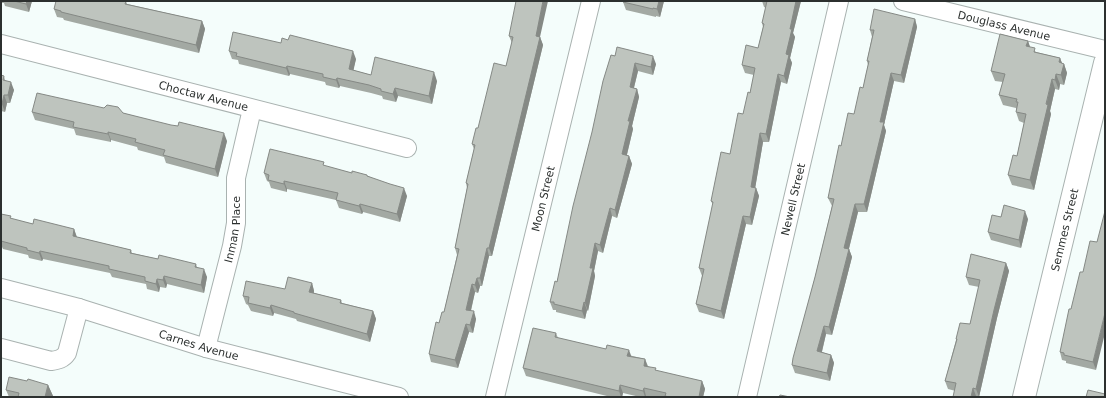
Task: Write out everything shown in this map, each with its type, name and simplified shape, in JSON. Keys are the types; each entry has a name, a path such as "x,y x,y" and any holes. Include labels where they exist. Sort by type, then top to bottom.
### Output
{"main road":[{"name":"Semmes Street","path":"1024,397 1105,63"}],"street":[{"name":"Moon Street","path":"494,397 591,1"},
{"name":"Newell Street","path":"747,397 839,1"},
{"name":"Douglass Avenue","path":"903,1 1105,50"},
{"name":"Choctaw Avenue","path":"1,44 407,148"},
{"name":"Inman Place","path":"206,348 232,246 236,223 236,178 252,109"},
{"name":"Carnes Avenue","path":"1,288 79,308 206,348 399,397"},
{"path":"1,348 51,361 64,357 67,353 79,308"}],"building":[{"path":"14,1 27,1 26,4"},
{"path":"56,1 126,1 125,4 202,21 196,45 61,12 54,9"},
{"path":"516,1 543,1 536,36 540,37 489,248 487,248 480,278 477,278 475,285 472,284 466,310 474,311 470,325 466,324 455,360 429,354 436,322 439,323 442,312 444,312 459,249 455,248 468,184 466,183 475,145 472,144 476,128 478,128 494,63 506,66 513,37 509,36"},
{"path":"623,1 659,1 657,9 653,9"},
{"path":"767,1 796,1 790,29 792,29 786,54 789,55 784,76 778,74 766,134 760,133 751,187 756,188 750,217 743,216 721,311 696,304 704,269 699,268 713,202 711,201 721,152 730,154 738,113 743,114 748,92 750,93 755,68 742,65 746,45 758,48 764,24 762,23"},
{"path":"874,9 915,19 901,75 891,73 880,122 884,122 864,204 855,204 844,248 849,249 829,327 824,326 817,351 831,355 827,373 792,365 834,199 828,198 839,145 841,146 848,113 854,114 860,87 863,88 874,30 870,30"},
{"path":"233,32 281,43 282,38 288,40 290,35 353,51 349,69 371,75 375,57 434,72 429,96 395,88 393,94 381,91 381,89 369,85 337,78 336,80 323,77 323,74 287,66 286,68 236,56 237,53 229,51"},
{"path":"1000,34 1028,41 1026,46 1035,48 1034,52 1060,58 1059,62 1064,64 1061,75 1056,74 1055,80 1052,79 1046,104 1048,105 1030,180 1008,175 1013,155 1017,156 1026,114 1016,112 1018,102 1016,102 1017,99 999,95 1005,74 991,71"},
{"path":"617,47 653,56 651,67 635,63 630,87 637,89 628,121 630,121 622,154 629,156 615,210 610,208 600,245 595,243 590,268 593,268 582,311 550,302 555,281 557,282 573,206 592,132 603,81 611,55 615,56"},
{"path":"1,75 4,76 3,80 11,82 8,95 4,95 2,104 1,104"},
{"path":"37,93 104,108 107,105 118,107 123,113 171,125 178,126 179,122 224,133 215,169 163,155 165,150 135,142 136,139 108,132 108,134 73,127 74,122 32,112"},
{"path":"270,149 324,162 323,165 352,173 352,171 367,175 404,188 397,214 360,204 359,206 336,200 338,193 284,181 284,184 268,180 269,175 264,173"},
{"path":"1004,205 1025,211 1019,240 988,232 992,215 1001,217"},
{"path":"1105,211 1105,313 1093,362 1064,355 1064,353 1060,352 1069,309 1071,309 1080,272 1083,272 1090,241 1097,242"},
{"path":"1,214 33,224 34,219 74,229 73,236 131,250 130,253 158,259 159,255 196,264 195,267 204,269 201,285 164,276 163,280 157,279 156,284 145,281 145,277 109,269 109,266 40,251 39,253 1,241"},
{"path":"971,254 1006,263 976,389 973,388 971,397 953,397 956,383 945,381 960,323 970,324 980,280 966,277"},
{"path":"288,277 312,283 309,292 341,300 340,303 373,311 367,334 271,305 270,308 248,303 249,297 243,296 246,281 285,289"},
{"path":"533,328 556,333 555,337 606,349 607,345 629,350 627,356 645,359 644,366 702,381 699,397 669,397 665,396 666,393 644,388 643,391 620,385 619,391 523,368"},
{"path":"9,377 27,381 28,379 48,385 45,397 18,397 19,393 6,390"},
{"path":"1088,390 1105,394 1105,397 1086,397"},
{"path":"780,395 790,397 779,397"}]}
